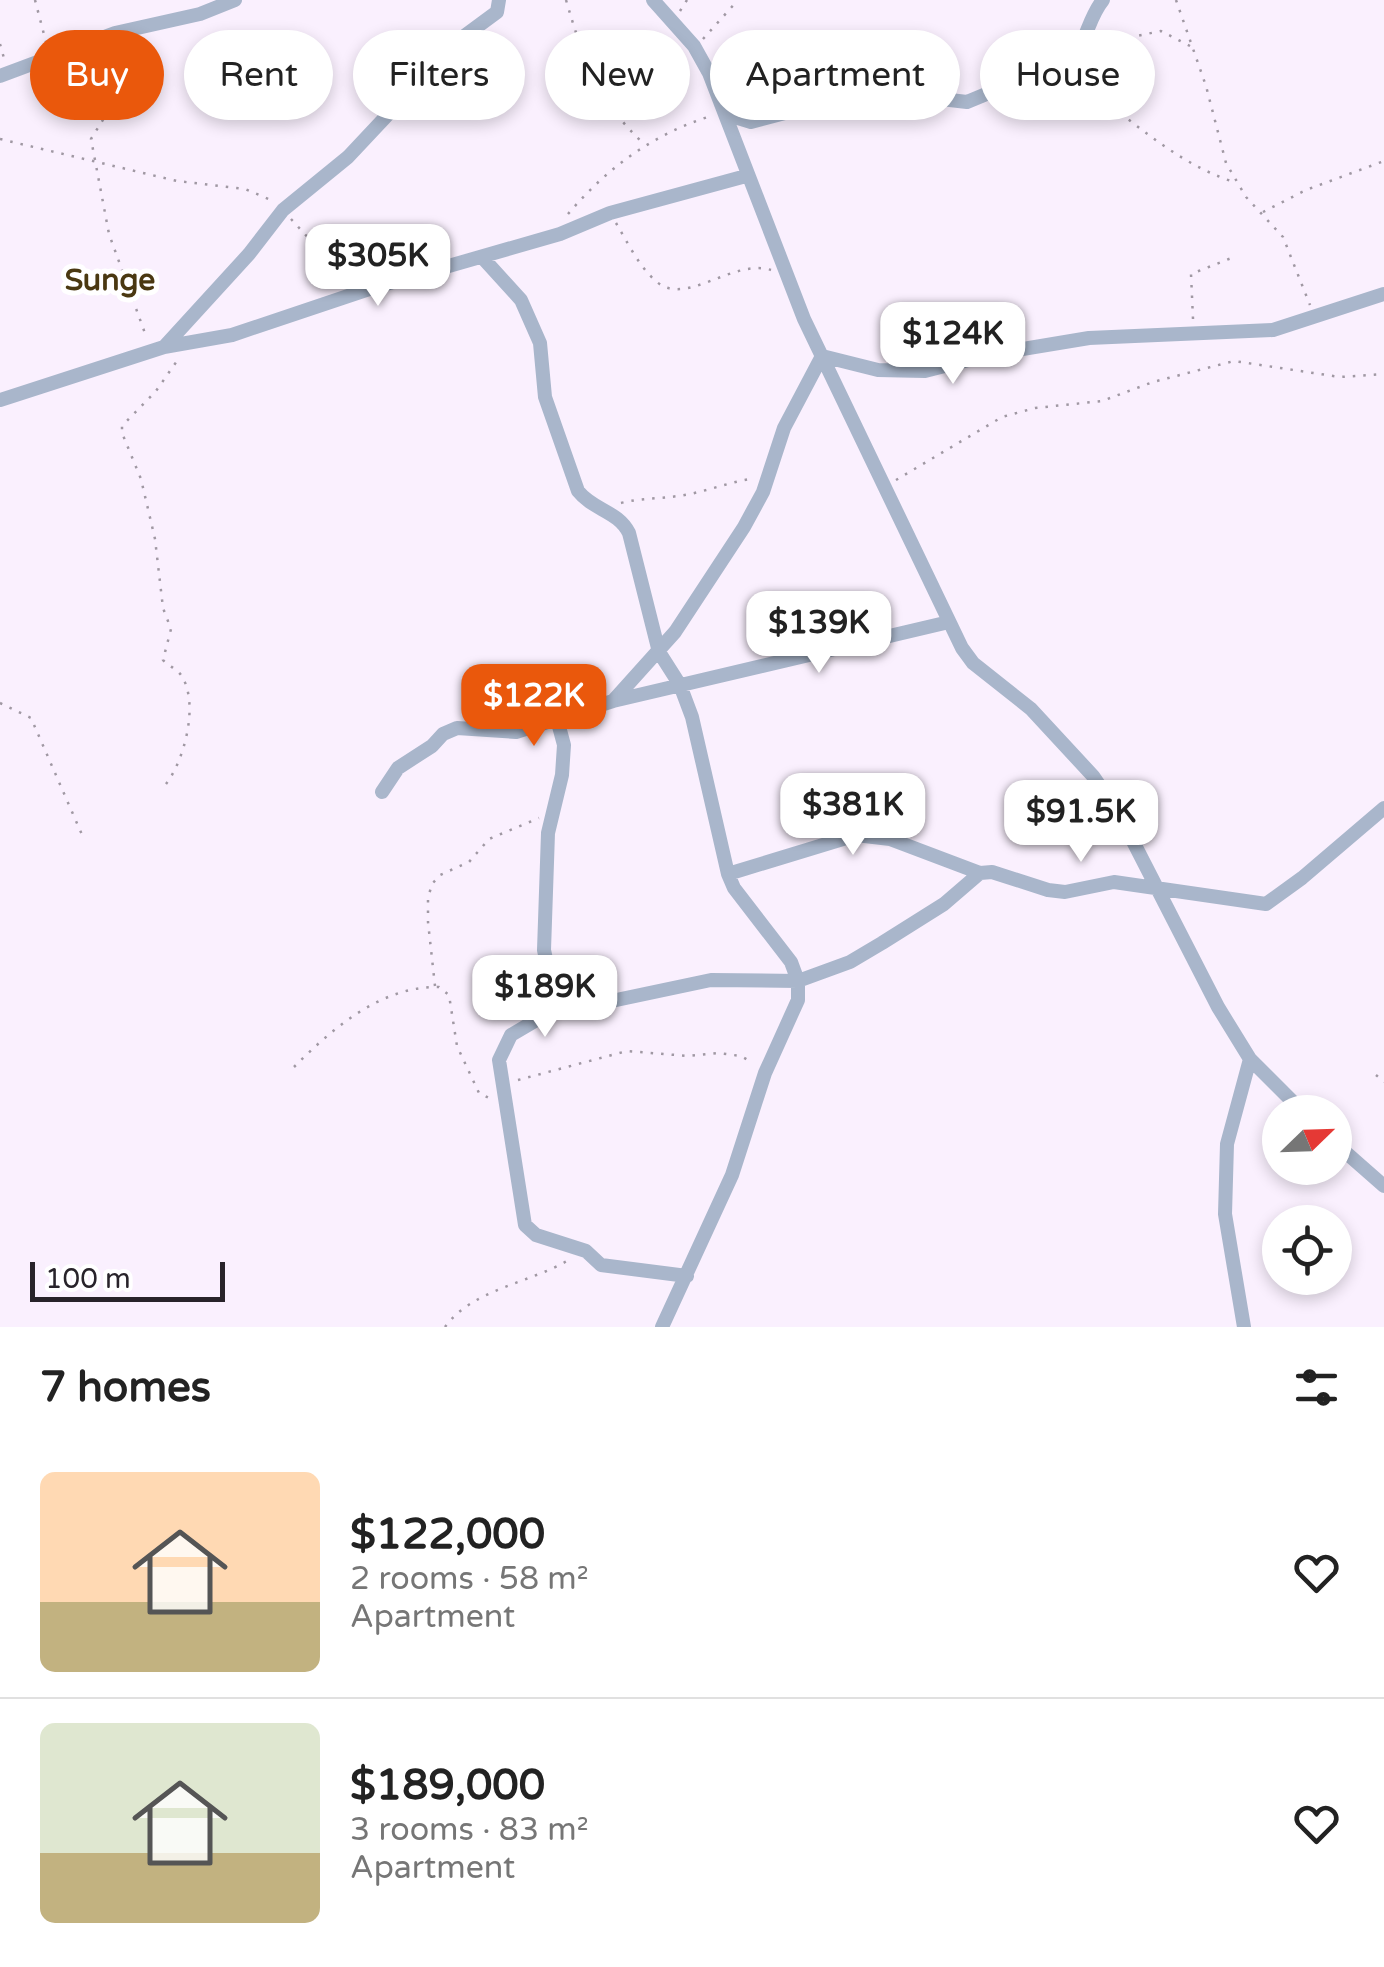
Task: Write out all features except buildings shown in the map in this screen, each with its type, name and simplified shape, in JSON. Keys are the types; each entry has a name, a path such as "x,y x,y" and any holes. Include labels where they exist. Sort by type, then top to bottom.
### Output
{"street":[{"path":"130,30 185,18 235,0"},
{"path":"158,349 250,254 284,210 348,156 436,61 497,12 499,0"},
{"path":"654,0 694,46 710,81"},
{"path":"1088,30 1094,11 1104,0"},
{"path":"4,74 30,64"},
{"path":"727,120 746,176 822,356 972,663 1031,709 1093,776 1119,814 1250,1059 1286,1095"},
{"path":"0,400 158,349 232,335 372,288 560,234 610,213 746,176"},
{"path":"482,257 522,300 544,354 543,392 578,492 619,517 629,533 659,652 680,685 692,718 728,874 734,888 776,938 798,981 798,1000 765,1073 732,1175 662,1327"},
{"path":"822,356 878,370 925,371 992,354 1089,338 1273,330 1384,294"},
{"path":"614,700 659,652 744,527 769,476 784,428 822,356"},
{"path":"382,792 398,768 448,731 516,732 614,700 950,622"},
{"path":"545,1015 550,978 544,950 548,832 562,775 564,745 556,719"},
{"path":"728,874 856,835 890,839 980,873 992,872 1048,890 1065,892 1114,882 1266,904 1384,808"},
{"path":"687,1276 601,1265 586,1251 536,1235 525,1224 499,1060 506,1042 518,1028 545,1015 626,995 711,980 798,981 850,962 944,904 980,873"},
{"path":"1244,1327 1225,1214 1227,1144 1250,1059"},
{"path":"1352,1158 1384,1186"}],"path":[{"path":"35,0 43,30"},
{"path":"566,0 592,80 608,106 646,146"},
{"path":"694,46 718,26 738,0"},
{"path":"1176,0 1234,182 1283,237 1314,316"},
{"path":"1155,32 1162,31 1192,48"},
{"path":"0,44 4,74"},
{"path":"560,234 563,221 601,176 646,146 710,118"},
{"path":"101,120 92,134 109,234 158,349"},
{"path":"1128,120 1162,148 1205,173 1234,182"},
{"path":"0,139 177,180 262,194 284,210 314,243 372,288"},
{"path":"1261,213 1306,190 1384,161"},
{"path":"610,213 638,260 662,286 686,289 749,267 790,278"},
{"path":"1189,335 1193,320 1191,274 1234,257"},
{"path":"166,784 180,766 185,751 187,699 182,676 163,660 171,628 162,608 155,539 142,480 122,426 156,392 189,344"},
{"path":"887,486 1002,417 1036,408 1102,401 1153,382 1234,361 1310,374 1384,374"},
{"path":"601,508 647,496 682,496 715,485 769,476"},
{"path":"0,703 31,718 83,838"},
{"path":"435,986 428,922 432,884 440,875 469,862 489,839 553,810"},
{"path":"294,1067 331,1031 360,1012 397,994 435,986 449,995 453,1035 475,1086 486,1097 506,1105"},
{"path":"502,1086 627,1051 741,1056 765,1073"},
{"path":"1376,1074 1384,1082"},
{"path":"445,1327 454,1315 481,1298 526,1282 586,1251"}],"district":[{"name":"Sunge","path":"110,280"}]}
